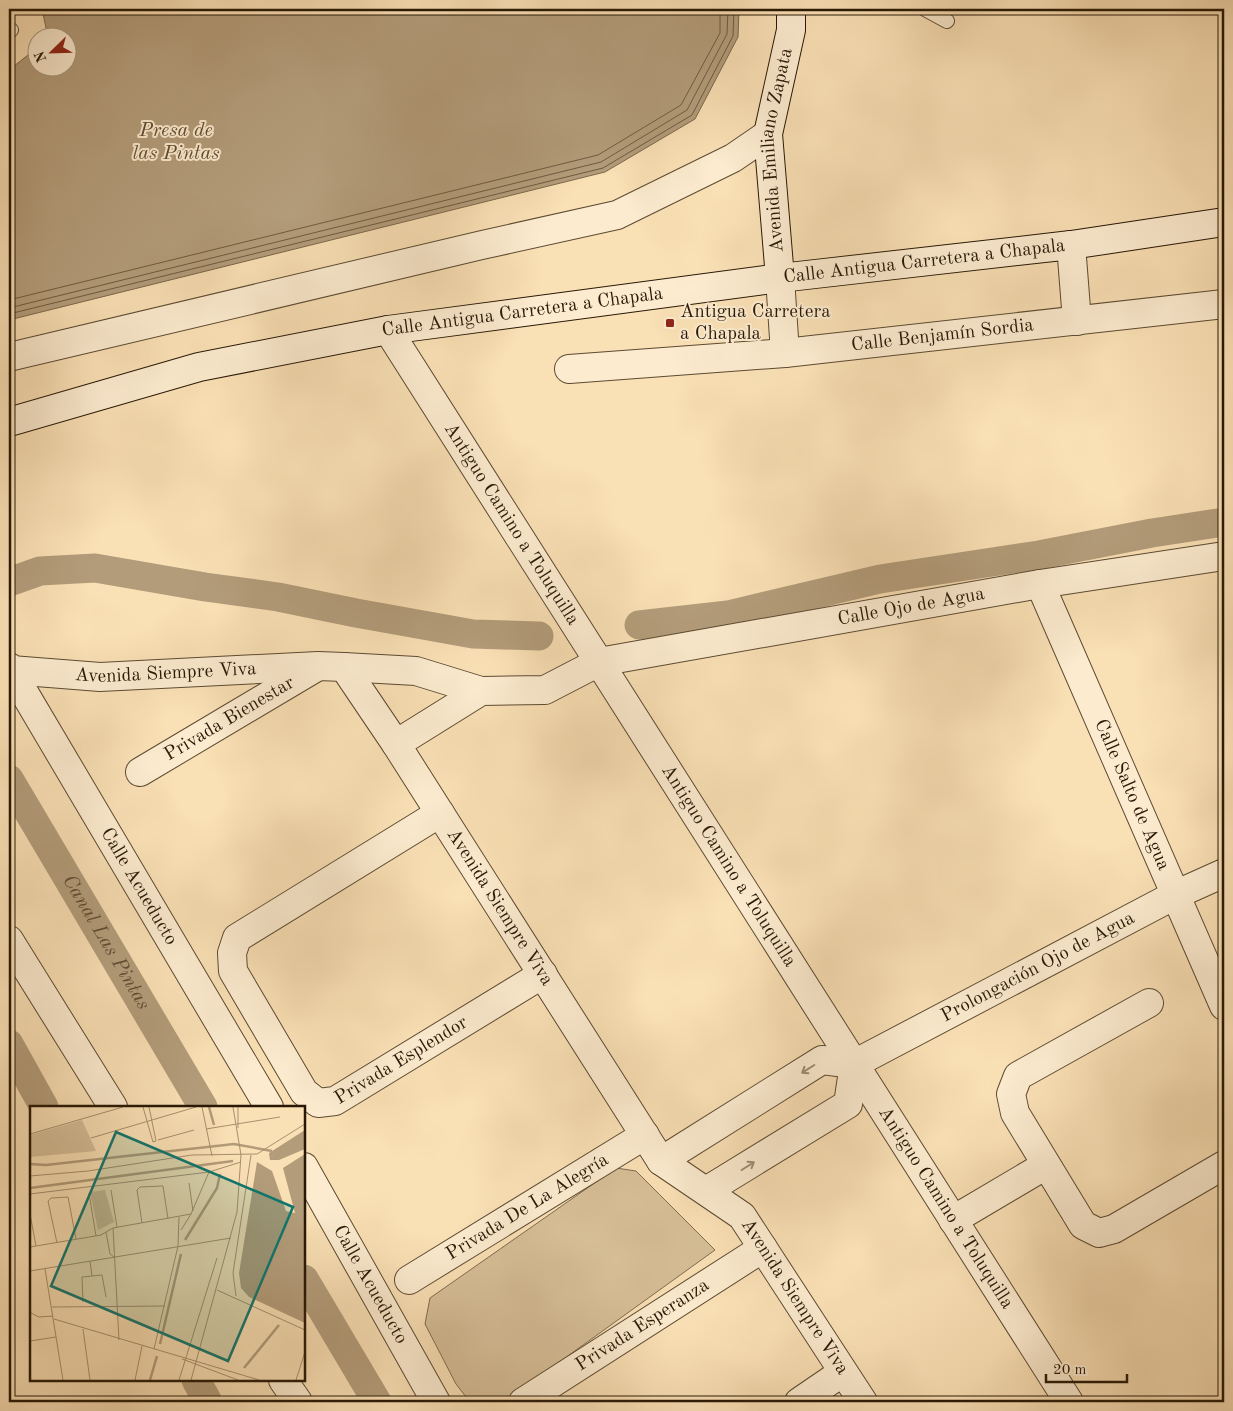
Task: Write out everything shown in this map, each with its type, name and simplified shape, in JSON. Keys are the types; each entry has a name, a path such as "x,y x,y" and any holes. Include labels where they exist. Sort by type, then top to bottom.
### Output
{"street":[{"name":"Avenida Emiliano Zapata","path":"785,353 768,134 791,30 791,9"},
{"path":"9,357 617,215 733,158 768,134"},
{"name":"Calle Antigua Carretera a Chapala","path":"9,422 199,367 388,330 780,278 1071,245 1224,222"},
{"path":"1071,245 1077,321"},
{"name":"Calle Benjamín Sordia","path":"570,369 785,353 1224,304"},
{"name":"Antiguo Camino a Toluquilla","path":"388,330 1069,1402"},
{"name":"Calle Ojo de Agua","path":"481,691 545,690 599,662 1040,584 1224,556"},
{"name":"Calle Salto de Agua","path":"1040,584 1224,1006"},
{"path":"331,666 416,671 481,691"},
{"name":"Avenida Siempre Viva","path":"10,668 100,677 331,666 396,744 661,1160 742,1216 863,1402"},
{"name":"Privada Bienestar","path":"140,772 331,666"},
{"name":"Calle Acueducto","path":"10,668 268,1106"},
{"path":"396,744 481,691"},
{"name":"Privada Esplendor","path":"440,813 237,938 232,953 233,971 304,1092 318,1103 336,1101 542,974"},
{"name":"Prolongación Ojo de Agua","path":"854,1064 1175,895 1224,873"},
{"path":"9,940 112,1106"},
{"path":"1149,1003 1018,1076 1011,1094 1015,1113 1083,1225 1099,1233 1114,1229 1224,1165"},
{"path":"661,1160 822,1060 854,1064 848,1104 706,1191"},
{"name":"Privada De La Alegría","path":"409,1280 645,1135"},
{"path":"953,1220 1046,1165"},
{"name":"Calle Acueducto","path":"305,1169 436,1402"},
{"name":"Privada Esperanza","path":"523,1402 763,1248"},
{"path":"799,1402 843,1372"},
{"path":"285,1381 298,1402"}],"lane":[{"path":"925,9 947,20"}],"shaded area":[{"path":"616,1168 636,1171 715,1250 504,1402 470,1402 456,1384 425,1324 430,1298"}],"water":[{"name":"Presa de las Pintas","path":"42,9 739,9 738,37 695,119 605,172 9,320 9,70 28,55 28,78 78,78 78,28 46,28"}],"waterway":[{"path":"639,625 728,615 880,579 1039,555 1152,533 1224,522"},
{"path":"9,582 40,571 95,568 205,587 278,597 473,634 539,636"},
{"name":"Canal Las Pintas","path":"9,779 202,1106"},
{"path":"9,1044 43,1106"},
{"name":"Canal Las Pintas","path":"305,1281 377,1402"},
{"path":"197,1381 208,1402"}],"place":[{"name":"Antigua Carretera a Chapala","path":"670,323"}]}
